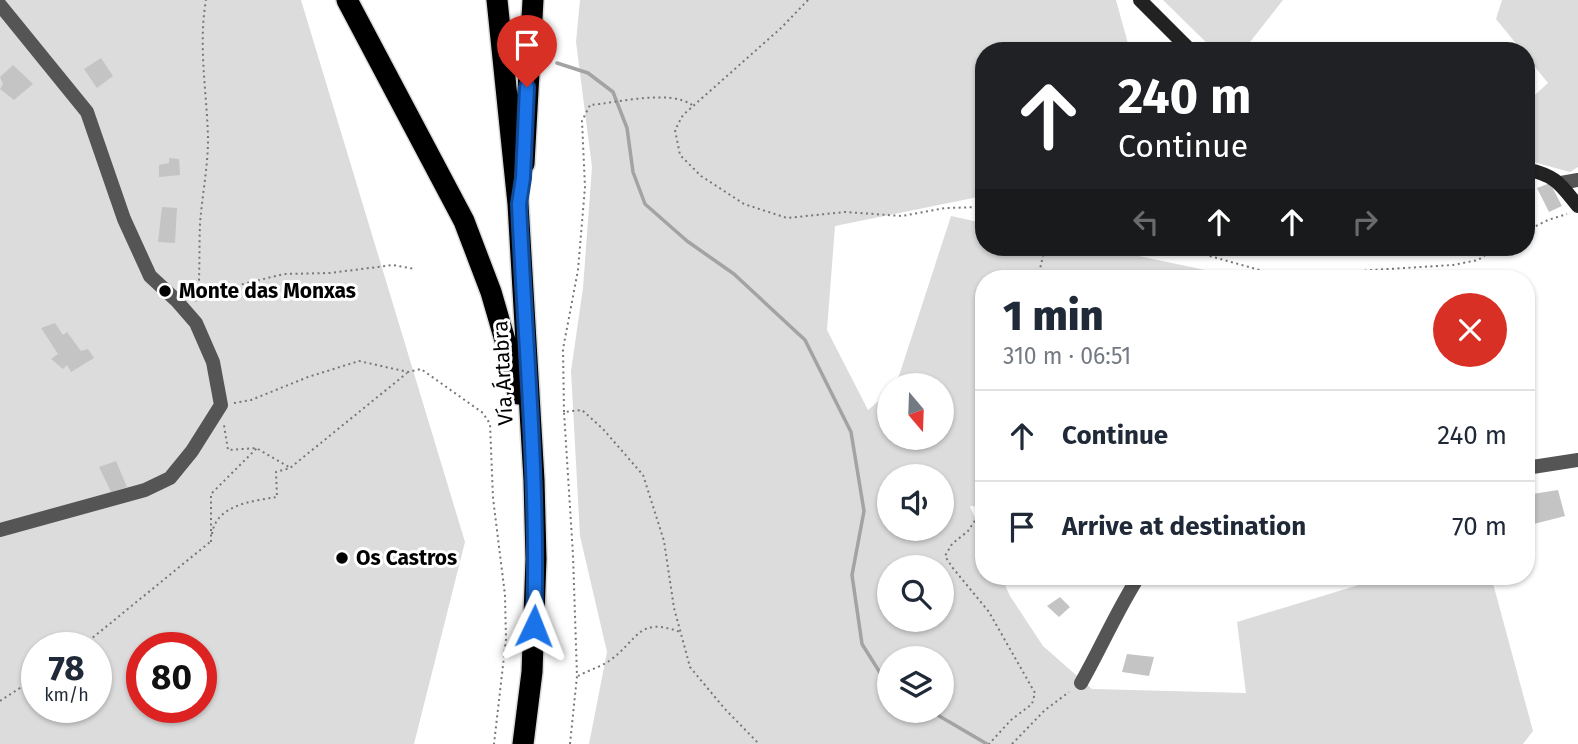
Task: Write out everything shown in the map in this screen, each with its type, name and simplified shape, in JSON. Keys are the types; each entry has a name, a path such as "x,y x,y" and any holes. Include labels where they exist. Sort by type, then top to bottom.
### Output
{"highway":[{"path":"347,0 464,221 491,292 523,415 535,513"},
{"name":"Vía Ártabra","path":"497,0 519,204 535,513 532,672 523,744"},
{"path":"519,204 523,178 533,0"}],"street":[{"path":"1140,0 1182,42"},
{"path":"0,5 87,112 124,219 150,276 196,323 213,362 221,405 192,451 170,478 145,489 0,530"},
{"path":"1535,171 1561,183 1578,180"},
{"path":"1561,183 1573,210"},
{"path":"1535,467 1578,460"},
{"path":"1081,683 1133,585"}],"path":[{"path":"198,299 200,224 208,139 203,91 202,23 206,0"},
{"path":"808,0 781,28 683,115 675,130 680,155 701,176 744,204 787,218 845,212 902,216 945,208 975,207"},
{"path":"569,744 577,676 562,349 578,270 585,187 582,121 590,105 659,98 684,100 693,106"},
{"path":"1535,226 1573,210"},
{"path":"1210,256 1260,270"},
{"path":"1372,270 1453,265 1478,260 1484,256"},
{"path":"184,310 198,299 231,287 284,274 330,273 393,265 415,269"},
{"path":"290,468 257,448 228,450 221,405 251,400 359,360 408,372"},
{"path":"100,632 211,542 213,524 222,513 250,502 277,496 276,472 290,468 408,372 421,369 483,413 490,424 493,498 505,595 506,639 494,744"},
{"path":"564,412 582,410 603,429 643,475 664,541 674,608 690,667 759,744"},
{"path":"211,542 211,494 257,448"},
{"path":"975,520 968,531 952,544 945,556 989,612 1035,693 1032,704 1011,720 989,744"},
{"path":"577,676 608,662 646,627 656,625 681,633"},
{"path":"1012,744 1045,710 1081,683"},
{"path":"0,701 21,687"}],"shaded area":[{"path":"0,0 301,0 465,542 414,744 0,744"},
{"path":"580,0 1116,0 1128,42 975,42 975,198 835,226 827,330 868,410 877,402 877,450 954,450 954,373 900,373 951,216 975,221 975,256 1139,256 1205,270 975,270 975,506 970,506 975,518 975,585 1005,585 1043,646 1092,689 1246,693 1237,622 1358,585 1493,585 1533,731 1523,744 589,744 607,652 580,536 571,371 583,288 592,167 576,42"},
{"path":"1163,0 1283,0 1250,42 1206,42"},
{"path":"1502,0 1578,0 1578,167 1570,172 1535,162 1535,95 1548,83 1535,67 1535,42 1515,42 1496,19"}],"building":[{"path":"101,58 113,76 97,88 84,69"},
{"path":"13,65 33,84 14,100 0,89 3,84 0,77"},
{"path":"169,158 179,159 180,175 159,177 159,165 169,163"},
{"path":"1550,183 1562,206 1549,212 1537,188"},
{"path":"162,207 177,208 175,243 158,242"},
{"path":"55,323 63,335 67,332 81,351 88,349 94,358 71,372 67,365 63,369 51,359 58,354 41,328"},
{"path":"116,461 127,487 111,492 99,467"},
{"path":"1558,490 1565,516 1535,524 1535,494"},
{"path":"1060,597 1070,607 1059,617 1047,606"},
{"path":"1127,654 1154,657 1149,676 1122,672"}],"waterway":[{"path":"557,63 588,73 613,92 627,128 633,172 645,204 687,241 734,274 805,340 851,432 864,511 852,575 862,644 877,668"},
{"path":"951,723 987,744"}],"place":[{"name":"Monte das Monxas","path":"165,291"},
{"name":"Os Castros","path":"342,558"}],"route":[{"path":"527,87 523,178 519,204 534,480 534,626"}]}
